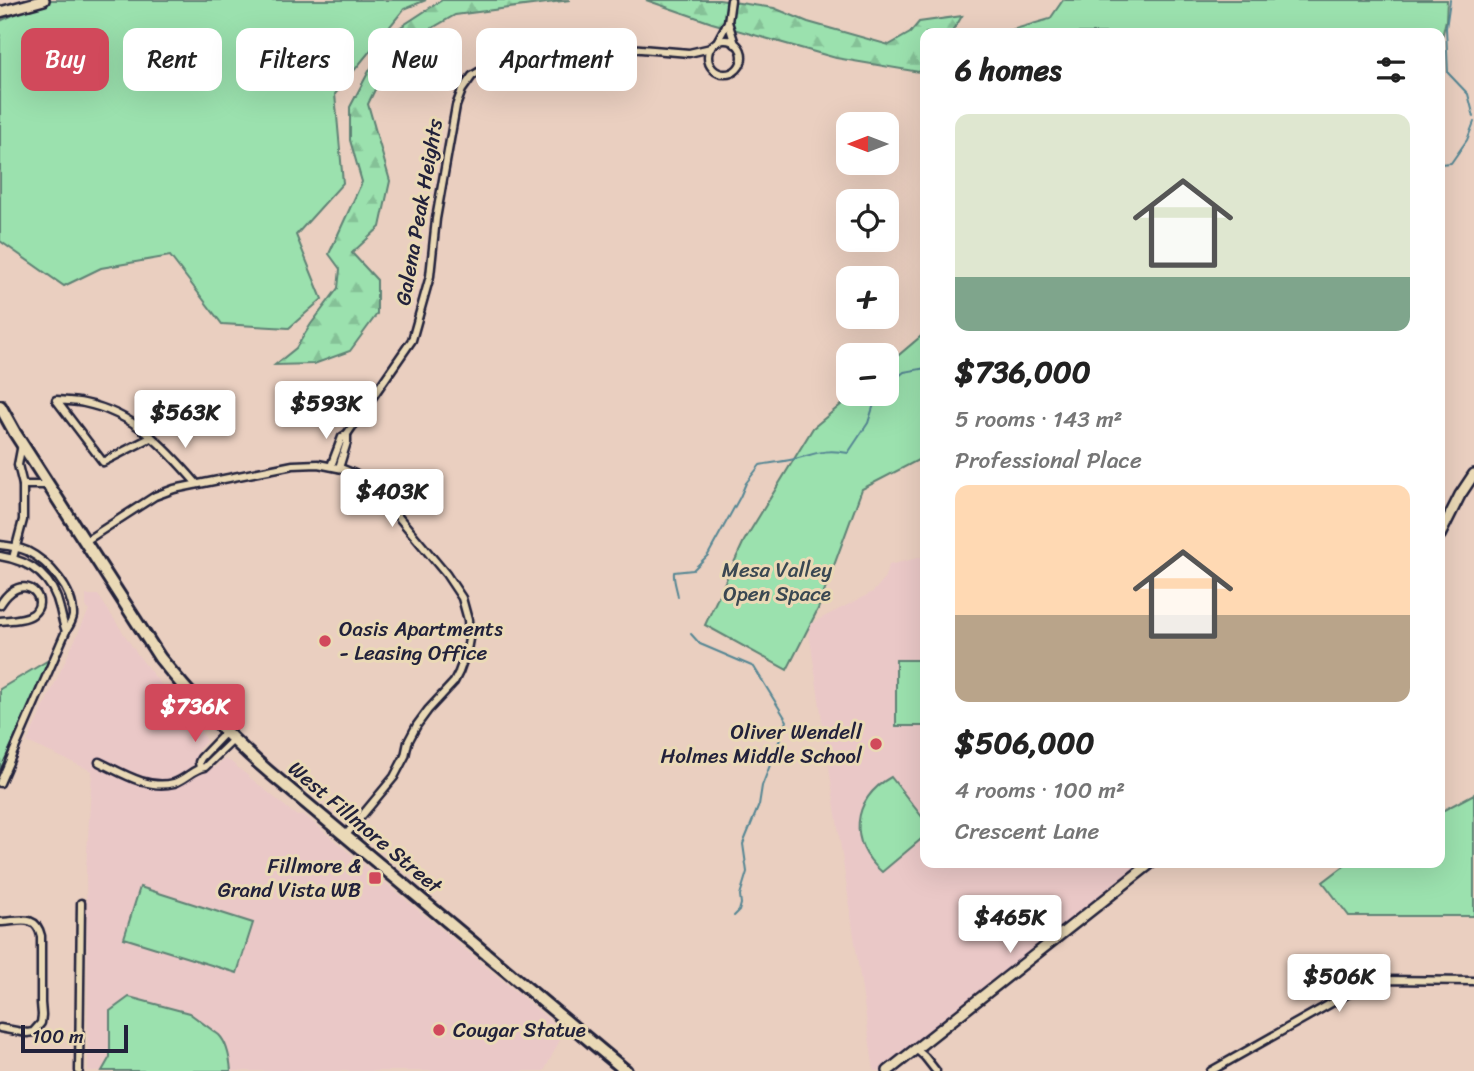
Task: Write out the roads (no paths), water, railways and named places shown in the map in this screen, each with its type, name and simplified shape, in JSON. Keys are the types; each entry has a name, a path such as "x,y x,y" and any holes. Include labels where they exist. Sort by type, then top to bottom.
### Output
{"main road":[{"path":"0,12 44,0"},
{"name":"West Fillmore Street","path":"0,406 84,542 160,657 186,690 229,736 626,1071"},
{"path":"1445,525 1474,474"},
{"path":"888,1071 1145,868"}],"street":[{"path":"717,43 728,22 732,0"},
{"path":"728,22 742,57 740,65 733,71 721,73 713,69 708,55 711,48 724,40 735,44"},
{"name":"Galena Peak Heights","path":"335,467 342,438 412,340 430,276 454,114 462,90 472,76 503,57 612,48 689,53"},
{"path":"689,53 711,48"},
{"path":"689,53 709,62"},
{"path":"152,437 103,462 56,400 84,403 108,410 143,429 167,450 197,484"},
{"path":"13,558 23,520 23,485 18,465 22,444"},
{"path":"84,542 155,496 174,489 293,465 306,463 335,467 355,474 376,490 446,574 462,598 469,629 464,662 454,682 417,725 394,777 345,836"},
{"path":"23,485 49,485"},
{"path":"0,545 25,550 44,563 63,585 71,604 73,620 0,783"},
{"path":"0,556 29,564 48,582 57,598 66,631"},
{"path":"0,605 19,587 32,589 38,599 36,611 31,615 0,621"},
{"path":"99,762 144,782 164,784 185,779 200,768 201,758 229,736"},
{"path":"79,1071 80,903"},
{"path":"0,922 27,920 36,924 40,930 42,1015 41,1023 33,1032 0,1028"},
{"path":"1212,1071 1375,980 1474,981"},
{"path":"916,1049 936,1071"}],"waterway":[{"path":"1450,0 1446,28 1448,73 1468,94 1474,117"},
{"path":"1445,164 1451,163 1467,140 1474,122"},
{"path":"899,376 904,372 920,369"},
{"path":"678,597 674,572 693,570 708,555 746,483 760,465 825,452 848,453 868,423 873,406"},
{"path":"691,634 700,644 754,667 787,721 743,844 747,872 740,895 739,911 734,916"}],"place":[{"name":"Oasis Apartments - Leasing Office","path":"325,641"},
{"name":"Oliver Wendell Holmes Middle School","path":"876,744"},
{"name":"Fillmore & Grand Vista WB","path":"375,878"},
{"name":"Cougar Statue","path":"439,1030"}],"park label":[{"name":"Mesa Valley Open Space","path":"777,582"}]}
